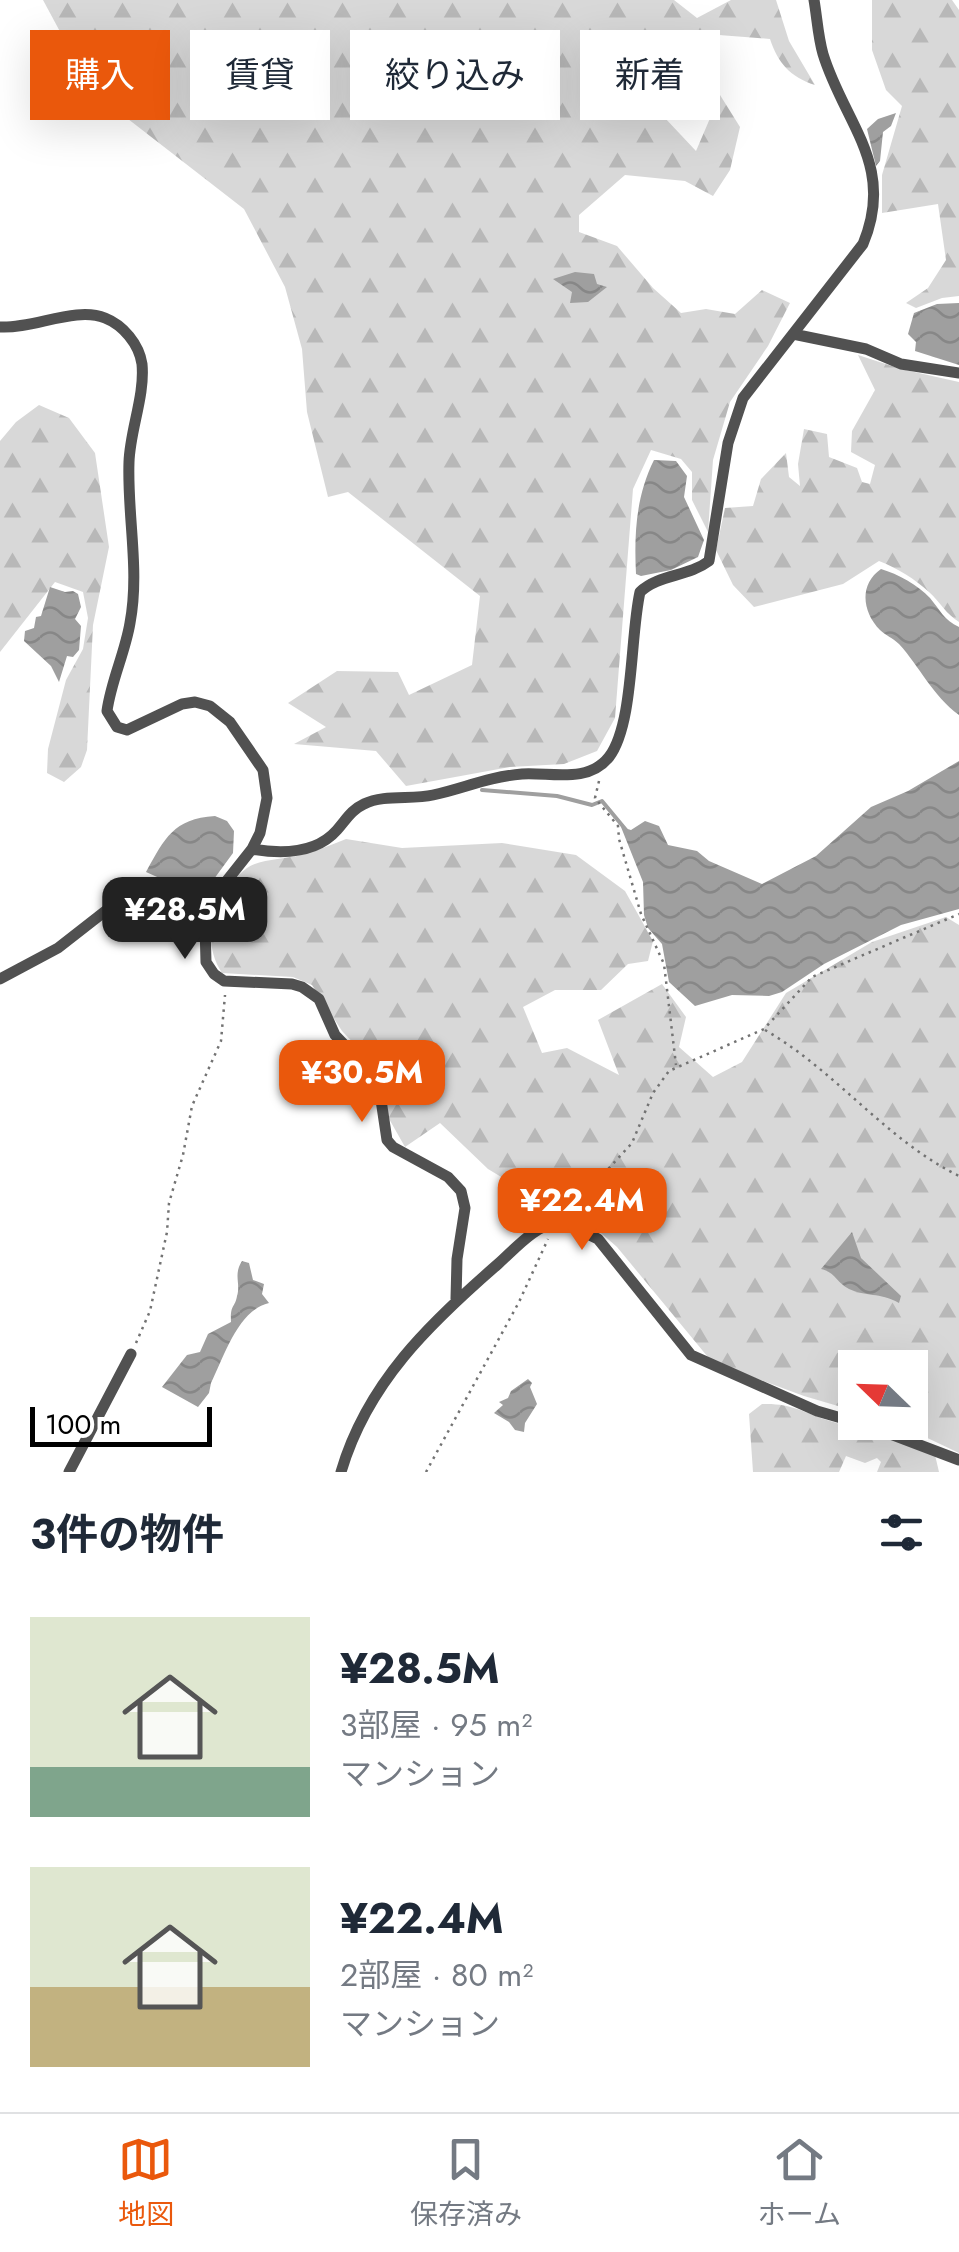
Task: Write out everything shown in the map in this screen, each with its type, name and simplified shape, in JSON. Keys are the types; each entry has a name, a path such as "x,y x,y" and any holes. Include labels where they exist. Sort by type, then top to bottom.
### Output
{"street":[{"path":"252,849 279,854 318,846 347,815 368,802 432,796 487,778 528,774 571,776 588,772 608,759 622,728 640,592 650,583 697,570 709,560 728,442 743,398 862,244 870,225 875,198 860,130 824,54 814,0"},
{"path":"0,326 30,326 94,314 120,326 139,352 141,383 128,466 134,583 131,621 108,712 117,728 126,730 182,704 196,702 221,711 263,770 265,816 252,849 210,902 206,913 206,962 224,981 292,984 312,992 335,1035 378,1080 387,1140 448,1177 461,1191 464,1208 456,1299"},
{"path":"793,334 866,349 902,364 959,373"},
{"path":"0,979 58,948 140,884 189,910 206,913"},
{"path":"341,1472 356,1431 381,1385 456,1299 535,1231 554,1222 587,1231 606,1248 690,1355 712,1368 838,1417"},
{"path":"69,1472 131,1354"},
{"path":"906,1440 959,1460"},
{"path":"945,1454 945,1472"}],"path":[{"path":"608,759 595,798 618,826 618,839 642,914 664,964 677,1067"},
{"path":"568,1213 632,1143 653,1094 669,1071 764,1029 812,977 959,914"},
{"path":"131,1354 150,1310 192,1106 221,1041 226,1011 224,981"},
{"path":"764,1029 802,1051 934,1164 959,1176"},
{"path":"426,1472 519,1302 547,1240"}],"green space":[{"path":"43,0 674,0 697,18 731,0 776,0 789,41 815,85 786,68 770,39 720,35 720,30 580,30 580,120 667,120 696,151 709,120 720,120 720,95 740,127 730,170 713,196 685,181 625,175 579,215 579,232 617,246 681,313 706,309 735,314 762,290 790,303 768,346 730,402 713,460 708,532 692,500 692,472 681,459 651,450 633,489 615,718 597,751 564,764 510,767 406,786 376,751 294,744 326,727 288,703 337,671 398,672 409,695 472,665 480,596 348,492 328,497 307,412 302,349 285,287 244,209 129,120 170,120 170,30 59,30"},
{"path":"872,0 952,0 959,10 959,296 916,308 906,303 928,288 946,260 938,204 882,213 882,175 902,106 886,90 872,50"},
{"path":"858,355 959,382 959,622 918,583 879,561 843,584 754,607 733,585 716,550 725,508 753,506 761,479 786,453 789,477 800,486 798,464 804,429 827,434 829,457 857,468 862,482 870,484 875,465 851,452 852,431 875,390"},
{"path":"39,405 69,418 95,453 109,547 93,625 87,750 81,767 64,782 47,773 48,749 66,680 83,649 88,618 83,592 55,582 0,652 0,441 16,422"},
{"path":"346,839 402,848 502,843 576,855 625,891 653,941 648,961 628,964 601,990 555,990 523,1007 542,1053 567,1048 619,1075 598,1020 662,984 686,1017 679,1047 713,1077 742,1062 786,993 872,942 946,917 959,925 959,1453 928,1438 928,1350 838,1350 838,1406 712,1362 617,1247 593,1226 551,1211 488,1169 440,1123 405,1147 388,1117 385,1084 379,1070 342,1031 312,985 293,977 222,973 215,959 213,917 226,890 247,868"},
{"path":"762,1404 797,1409 838,1423 838,1440 893,1440 935,1455 939,1472 877,1472 881,1462 877,1458 865,1463 846,1456 839,1472 753,1472 749,1414"}],"water":[{"path":"896,113 891,126 883,132 876,166 867,129 878,119"},
{"path":"575,272 594,274 597,284 607,287 588,302 570,303 572,292 553,279"},
{"path":"959,303 959,365 915,351 916,342 908,334 914,313 937,304"},
{"path":"654,460 676,461 687,476 684,497 704,540 698,557 671,570 641,576 636,574 638,516 643,487"},
{"path":"881,569 920,589 959,627 959,715 869,615 866,590"},
{"path":"50,587 78,594 81,607 75,619 81,626 79,650 73,657 67,656 59,682 51,666 24,641 25,631 34,628 36,617 41,616"},
{"path":"959,761 959,909 901,925 769,996 732,995 695,1006 669,982 662,944 648,928 644,915 643,882 621,827 631,830 645,821 659,826 668,845 697,851 709,861 762,884 816,856 871,807"},
{"path":"215,816 227,821 234,831 233,853 203,894 146,872 172,832 189,821"},
{"path":"852,1232 861,1258 901,1296 899,1303 849,1289 821,1269"},
{"path":"242,1261 249,1263 253,1280 264,1284 262,1294 269,1303 258,1307 240,1325 209,1393 198,1407 162,1387 187,1355 200,1352 208,1334 231,1322"},
{"path":"528,1379 537,1404 524,1432 515,1430 494,1413 503,1405 499,1402"}],"waterway":[{"path":"482,790 557,796 592,805 602,801 626,830"}]}
